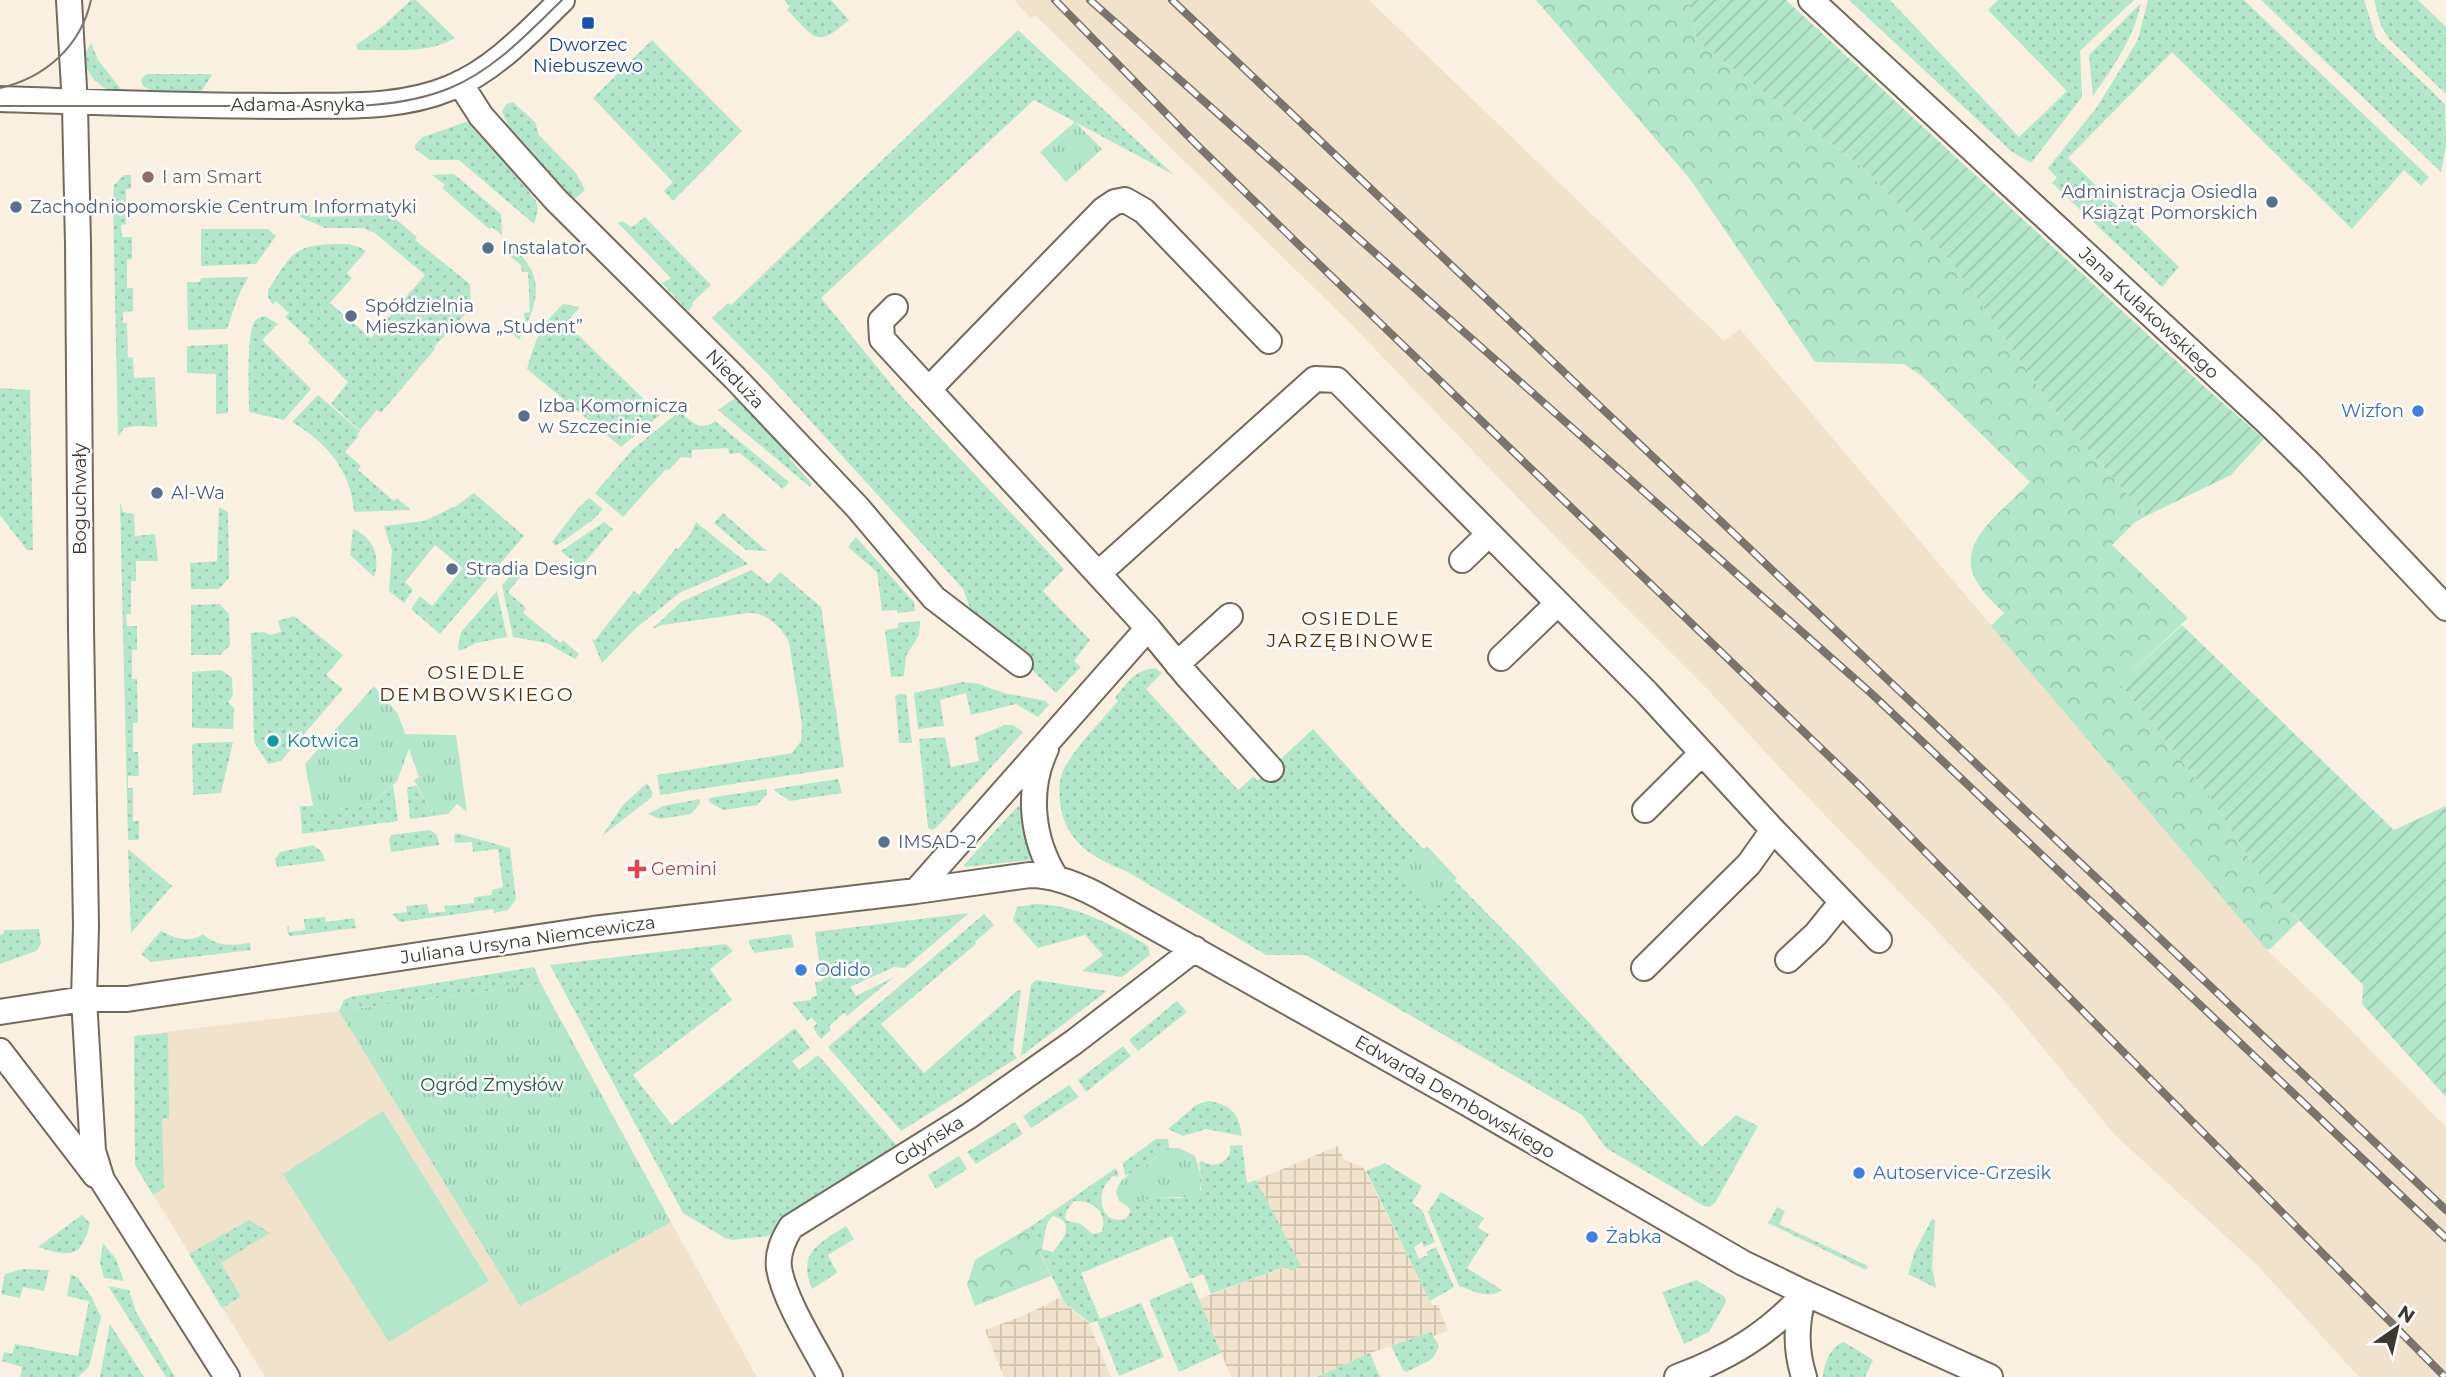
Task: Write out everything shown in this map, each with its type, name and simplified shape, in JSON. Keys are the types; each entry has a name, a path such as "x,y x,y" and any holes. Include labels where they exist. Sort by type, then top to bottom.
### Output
{"street":[{"name":"Boguchwały","path":"69,0 75,101 86,926 84,999 93,1151 102,1180 119,1206"},
{"name":"Adama Asnyka","path":"0,99 200,106 365,105 422,97 460,83 488,67 562,0"},
{"name":"Jana Kułakowskiego","path":"1811,0 2266,421 2446,608"},
{"name":"Nieduża","path":"460,83 477,110 555,199 735,378 858,508 934,598 1020,664"},
{"path":"929,389 1103,211 1115,202 1125,200 1144,211 1269,341"},
{"path":"895,307 881,321 882,339 1099,573 1271,769"},
{"path":"1099,573 1315,379 1337,380 1647,693 1841,903 1879,940"},
{"path":"1462,561 1488,535"},
{"path":"1501,658 1558,603"},
{"path":"1177,664 1230,616"},
{"path":"916,891 941,866 1148,628"},
{"path":"1052,736 1038,768 1034,811 1037,838 1056,878"},
{"path":"1645,810 1702,753"},
{"path":"1644,968 1749,864 1773,830"},
{"name":"Juliana Ursyna Niemcewicza","path":"0,1012 84,999 127,999 593,929 1030,875 1056,878"},
{"name":"Edwarda Dembowskiego","path":"1056,878 1091,892 1195,949 1744,1263 1990,1377"},
{"path":"1788,960 1816,934 1841,903"},
{"name":"Gdyńska","path":"830,1377 798,1315 780,1270 781,1246 791,1227 969,1116 1074,1042 1195,949"},
{"path":"0,1051 119,1206 227,1377"},
{"path":"1677,1377 1712,1364 1748,1344 1781,1319 1805,1293"},
{"path":"1804,1377 1797,1341 1799,1316 1805,1293"}],"shaded area":[{"path":"1014,0 1369,0 1724,341 1740,329 2265,948 2336,1015 2446,1127 2446,1377 2359,1377 2257,1265 2115,1135 2001,997 1710,692 1568,550 1351,324 1035,15 1031,18"},
{"path":"339,1011 520,1305 671,1222 757,1377 265,1377 135,1165 134,1036"},
{"path":"1338,1146 1344,1160 1363,1167 1432,1305 1438,1305 1448,1331 1433,1336 1431,1332 1370,1353 1317,1377 1231,1377 1199,1299 1288,1266 1300,1265 1256,1180"},
{"path":"1061,1297 1074,1312 1089,1323 1111,1377 1004,1377 985,1330 1023,1316"}],"green space":[{"path":"411,0 416,0 455,38 421,49 358,50 356,45 383,26"},
{"path":"784,0 831,0 849,20 829,35 816,36 787,10 790,6"},
{"path":"1536,0 1689,0 1697,41 1866,170 1952,262 2056,412 2146,516 2134,523 2112,545 2188,618 2120,683 2210,797 2270,891 2299,921 2269,950 1991,626 2004,613 1978,584 1972,569 1972,554 1985,527 2030,482 1922,376 1904,364 1815,362 1690,179"},
{"path":"1689,0 1786,0 2264,439 2231,475 2146,516 2056,412 1952,262 1866,170 1697,41"},
{"path":"1849,0 1890,0 2019,137 2067,91 1988,10 1998,0 2134,0 2080,51 2082,97 2031,163 2011,151"},
{"path":"2148,0 2244,0 2429,177 2421,186 2404,170 2352,229 2172,52 2068,158 2179,267 2162,287 2052,183 2057,178 2048,168 2097,107 2126,60 2138,39"},
{"path":"2261,0 2364,0 2376,38 2445,104 2446,145 2441,172"},
{"path":"2374,0 2418,0 2446,27 2446,94 2390,40 2381,26"},
{"path":"2141,3 2128,40 2093,96 2089,55"},
{"path":"1018,30 1174,175 1034,100 821,298 899,394 1064,569 1043,591 1090,640 1074,661 1081,667 1056,693 971,611 963,589 767,373 712,318 728,303 731,305"},
{"path":"652,40 742,131 673,201 664,191 673,182 593,98"},
{"path":"91,43 98,60 121,89 120,92 116,94 108,90 90,74 85,59"},
{"path":"147,74 212,75 199,95 170,94 149,89 143,86 141,79"},
{"path":"513,102 535,122 539,135 576,173 585,190 575,199 513,133 502,111 506,104"},
{"path":"471,120 536,201 538,209 534,224 459,160 430,160 415,149 415,145 423,137"},
{"path":"1075,122 1102,149 1066,182 1040,152"},
{"path":"454,174 501,214 502,235 492,227 489,229 442,188 445,185 432,175"},
{"path":"124,175 131,175 131,189 126,189 126,224 121,225 122,237 132,237 132,259 127,260 127,288 133,288 133,311 123,312 123,323 127,323 128,357 133,358 134,378 155,377 157,427 124,428 118,437 113,202 114,185"},
{"path":"300,210 309,211 310,217 391,215 417,237 415,240 470,284 471,308 434,347 381,413 377,410 360,430 331,404 348,382 285,317 289,313 276,301 273,305 268,297 268,290 288,261 301,250 335,244 358,247 366,251 347,273 352,278 330,303 371,338 425,275 375,233 363,228 325,228 300,217"},
{"path":"645,217 711,285 692,303 688,311 662,283 671,278 618,223 622,221 632,227"},
{"path":"201,229 268,229 276,236 256,264 201,266"},
{"path":"513,247 531,269 536,291 531,314 519,340 513,334 525,320 524,313 530,312 528,272 522,272 521,265 507,254"},
{"path":"248,277 227,329 188,330 187,282 200,282 201,278"},
{"path":"563,304 580,307 566,323 660,415 621,447 527,369 540,334"},
{"path":"265,316 278,324 262,340 311,389 284,420 249,412 250,337 255,321"},
{"path":"228,344 228,413 216,414 216,374 187,373 187,346"},
{"path":"0,388 30,390 33,550 27,550 0,515"},
{"path":"318,395 360,431 345,452 361,466 358,470 394,501 397,498 411,510 354,512 348,483 335,459 316,439 292,422"},
{"path":"735,398 739,399 790,453 790,459 812,484 810,487 718,410"},
{"path":"680,411 700,426 715,421 789,482 783,489 740,453 729,454 728,448 692,450 692,458 681,457 669,470 666,469 623,517 595,493 633,449"},
{"path":"474,493 524,536 440,634 411,609 420,596 432,606 463,568 435,545 405,582 413,590 404,603 389,591 392,551 384,526 424,521 456,506"},
{"path":"589,498 603,509 594,519 556,546 552,542"},
{"path":"120,503 123,512 134,514 135,536 155,534 158,561 136,561 136,581 131,581 131,614 126,614 127,626 137,626 137,650 132,650 132,679 137,679 138,723 133,723 133,752 138,752 139,776 128,776 128,788 133,788 133,821 139,821 139,840 128,840"},
{"path":"219,507 228,512 229,578 219,589 191,589 190,563 217,561"},
{"path":"723,513 767,551 746,550 714,523"},
{"path":"604,522 613,529 580,568 561,551"},
{"path":"696,522 748,564 681,592 636,628 602,663 592,639 595,640 634,591 639,595 676,548 690,535"},
{"path":"353,529 366,537 374,548 374,577 350,555"},
{"path":"856,537 914,602 915,611 882,611 877,572 848,547"},
{"path":"751,570 769,584 780,572 821,607 844,767 660,795 657,775 792,753 801,741 802,725 789,642 772,621 755,613 748,613 662,625 652,629 681,602"},
{"path":"515,571 521,576 508,592 526,608 523,613 560,643 563,640 579,654 575,659 547,643 513,637 502,585"},
{"path":"497,591 507,637 476,643 460,651 458,648 461,632"},
{"path":"220,604 229,614 230,645 220,655 191,655 191,605"},
{"path":"294,616 343,655 326,675 343,689 281,761 268,764 254,742 251,633 264,632 270,635 281,632 278,621"},
{"path":"920,621 919,635 906,656 904,676 891,677 885,630 898,628 898,623"},
{"path":"2182,625 2394,830 2446,806 2446,1097 2362,1004 2363,985 2270,891 2210,797 2120,683"},
{"path":"1155,668 1162,673 1146,689 1238,790 1254,776 1257,781 1313,729 1403,828 1524,951 1702,1147 1736,1115 1758,1126 1715,1203 1709,1207 1704,1206 1606,1148 1582,1115 1306,955 1266,955 1128,872 1092,855 1083,847 1074,838 1063,816 1060,792 1064,769 1084,740 1118,701 1115,698 1128,682 1141,672"},
{"path":"221,670 232,678 233,696 228,702 234,708 233,729 192,728 192,672"},
{"path":"963,682 1046,701 1049,705 1038,717 1016,704 971,715 966,693 940,700 944,726 918,729 914,693"},
{"path":"374,686 398,714 405,734 456,735 467,812 457,804 448,814 434,816 414,780 419,777 409,749 397,781 371,804 319,812 313,806 305,764"},
{"path":"906,694 912,743 899,743 895,696"},
{"path":"1005,725 1013,725 1023,732 937,827 932,830 928,828 919,739 945,737 951,767 979,761 975,737"},
{"path":"233,742 221,793 193,795 192,745"},
{"path":"838,779 842,793 790,801 774,789"},
{"path":"647,783 652,797 602,836 623,805"},
{"path":"393,785 398,821 302,834 300,806 313,806 319,812 371,804"},
{"path":"416,785 434,816 410,819 407,788"},
{"path":"767,789 767,794 757,805 723,810 709,802 709,798"},
{"path":"700,799 691,814 660,819 648,814 663,806"},
{"path":"1019,805 1026,831 1039,859 965,867 964,865"},
{"path":"430,830 437,835 439,845 391,852 391,835"},
{"path":"456,833 510,848 516,899 508,910 494,913 493,909 400,922 392,914 407,912 406,906 427,904 429,913 445,912 445,906 474,903 474,897 492,895 492,890 503,887 498,849 473,852 472,842 455,843"},
{"path":"313,845 322,852 325,861 277,867 275,859 280,852"},
{"path":"1427,846 1457,878 1427,906 1395,875"},
{"path":"128,849 172,886 131,933"},
{"path":"1034,904 1064,908 1093,917 1148,946 1150,955 1122,977 1082,971 1103,955 1085,935 1038,948 1013,920 1017,907"},
{"path":"969,913 905,968 894,967 850,987 856,996 894,977 847,1016 844,1013 829,1026 831,1030 821,1039 813,1028 817,1023 811,1017 807,1021 792,1002 811,1000 811,997 817,996 815,982 822,981 815,932"},
{"path":"984,914 994,925 975,942 976,944 881,1024 924,1073 1021,990 1013,1052 1017,1058 901,1131 828,1047"},
{"path":"325,917 326,922 354,918 356,928 291,936 288,934 289,926 289,932 305,930 304,919"},
{"path":"39,929 41,944 36,951 0,964 0,935 4,930"},
{"path":"161,931 182,939 193,939 203,934 220,944 250,943 251,950 151,962 141,954"},
{"path":"791,934 794,947 755,953 749,944 749,940"},
{"path":"726,944 733,951 710,969 732,1000 633,1075 672,1125 795,1028 810,1048 792,1061 799,1070 818,1055 898,1147 796,1208 769,1236 733,1240 683,1213 550,965"},
{"path":"534,967 541,984 339,1011 344,1000 350,997"},
{"path":"1036,980 1107,991 1021,1056 1031,984"},
{"name":"Ogród Zmysłów","path":"541,984 671,1222 520,1306 339,1011"},
{"path":"1177,1001 1187,1012 1138,1051 1129,1040"},
{"path":"168,1033 169,1118 162,1119 164,1188 153,1195 135,1165 134,1036"},
{"path":"1123,1046 1131,1056 1086,1092 1078,1080"},
{"path":"1069,1085 1079,1097 1031,1128 1023,1116"},
{"path":"1209,1101 1233,1111 1239,1121 1242,1136 1206,1129 1183,1136 1168,1129 1196,1105"},
{"path":"383,1111 489,1281 389,1342 283,1174"},
{"path":"1015,1122 1023,1134 976,1164 967,1152"},
{"path":"1156,1139 1168,1139 1169,1148 1142,1168 1125,1176 1123,1163"},
{"path":"1242,1145 1247,1183 1256,1180 1301,1266 1290,1271 1287,1266 1211,1294 1203,1274 1190,1279 1172,1236 1081,1273 1100,1319 1141,1303 1164,1357 1119,1376 1097,1321 1090,1323 1065,1303 1030,1227 1116,1168 1119,1177 1113,1176 1107,1183 1101,1198 1105,1213 1116,1220 1125,1219 1131,1212 1127,1206 1157,1197 1181,1198 1201,1190 1199,1163 1221,1163 1230,1154 1230,1146","holes":["1074,1201 1087,1202 1101,1212 1102,1231 1094,1234 1078,1223 1067,1221 1067,1210","1053,1216 1065,1222 1066,1232 1053,1252 1042,1249 1050,1219"]},
{"path":"1168,1148 1179,1148 1195,1156 1202,1179 1199,1193 1190,1197 1157,1197 1127,1206 1119,1201 1116,1192 1124,1178"},
{"path":"959,1156 967,1169 936,1189 928,1175"},
{"path":"1385,1163 1422,1186 1412,1203 1422,1210 1435,1242 1424,1247 1422,1242 1414,1247 1419,1259 1436,1247 1454,1287 1430,1301 1366,1171"},
{"path":"1441,1192 1484,1218 1478,1228 1489,1234 1467,1268 1502,1290 1497,1293 1486,1294 1459,1286 1428,1212"},
{"path":"1777,1207 1785,1211 1779,1224 1868,1266 1866,1270 1768,1223"},
{"path":"82,1215 90,1223 87,1235 78,1249 58,1253 38,1247"},
{"path":"1932,1219 1935,1221 1932,1267 1936,1288 1908,1274 1915,1251"},
{"path":"249,1220 270,1233 221,1263 241,1297 222,1308 189,1254"},
{"path":"846,1226 854,1239 828,1255 837,1273 812,1289 807,1266 813,1250"},
{"path":"1030,1227 1042,1249 1039,1252 1051,1276 975,1306 967,1285 975,1260"},
{"path":"103,1243 116,1259 124,1281 104,1278 100,1263"},
{"path":"23,1269 49,1270 44,1291 23,1287 20,1298 1,1294 5,1274"},
{"path":"71,1274 78,1278 91,1296 101,1317 89,1367 78,1377 20,1377 22,1367 2,1361 4,1352 12,1354 15,1344 78,1356 89,1301 67,1296"},
{"path":"1696,1280 1725,1297 1726,1302 1709,1332 1684,1344 1662,1292"},
{"path":"1192,1282 1221,1353 1179,1372 1149,1300"},
{"path":"108,1286 129,1290 136,1312 175,1377 166,1377"},
{"path":"110,1324 144,1377 100,1377"},
{"path":"1431,1332 1439,1346 1434,1357 1406,1372 1403,1370 1391,1346"},
{"path":"1844,1342 1873,1360 1865,1377 1823,1377 1829,1356"},
{"path":"1370,1353 1380,1377 1317,1377"}],"tram line":[{"path":"0,88 32,76 59,58 79,32 91,0"},
{"path":"0,106 354,106 403,101 450,88 481,71 510,50 562,0"}],"railway":[{"path":"1055,0 1297,243 1861,787 2445,1377"},
{"path":"1090,0 1873,695 2446,1238"},
{"path":"1172,0 2446,1210"}],"place":[{"name":"Dworzec Niebuszewo","path":"588,23"},
{"name":"I am Smart","path":"148,177"},
{"name":"Administracja Osiedla Książąt Pomorskich","path":"2272,202"},
{"name":"Zachodniopomorskie Centrum Informatyki","path":"16,207"},
{"name":"Instalator","path":"488,248"},
{"name":"Spółdzielnia Mieszkaniowa „Student”","path":"351,316"},
{"name":"Wizfon","path":"2418,411"},
{"name":"Izba Komornicza w Szczecinie","path":"524,416"},
{"name":"Al-Wa","path":"157,493"},
{"name":"Stradia Design","path":"452,569"},
{"name":"Kotwica","path":"273,741"},
{"name":"IMSAD-2","path":"884,842"},
{"name":"Gemini","path":"637,869"},
{"name":"Odido","path":"801,970"},
{"name":"Autoservice-Grzesik","path":"1859,1173"},
{"name":"Żabka","path":"1592,1237"}],"district":[{"name":"OSIEDLE JARZĘBINOWE","path":"1351,629"},
{"name":"OSIEDLE DEMBOWSKIEGO","path":"477,683"}]}
